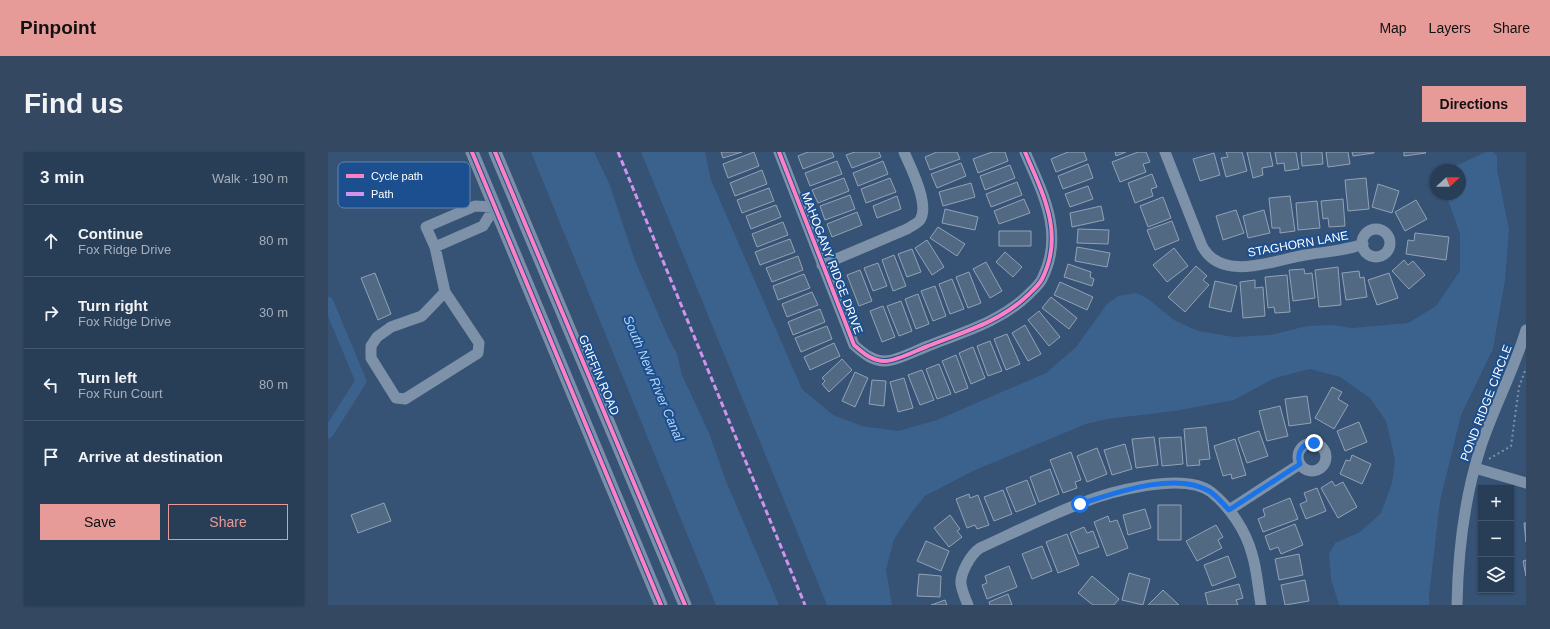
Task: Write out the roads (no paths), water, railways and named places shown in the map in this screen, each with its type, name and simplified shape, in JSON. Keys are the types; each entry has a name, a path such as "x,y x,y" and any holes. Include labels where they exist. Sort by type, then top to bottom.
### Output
{"main road":[{"path":"472,152 661,605"},
{"name":"GRIFFIN ROAD","path":"496,152 685,605"},
{"path":"495,207 515,199"},
{"path":"570,386 589,377"}],"street":[{"name":"MAHOGANY RIDGE DRIVE","path":"779,152 854,345 865,355 886,361 957,335 1001,316 1017,306 1041,280 1048,263 1052,240 1052,224 1048,208 1025,152"},
{"path":"822,265 907,229 919,222 923,214 924,204 904,152"},
{"name":"STAGHORN LANE","path":"1165,152 1202,246 1207,254 1222,263 1235,266 1256,266 1303,255 1352,248 1363,244"},
{"path":"435,247 483,226 495,207 474,206 470,208"},
{"path":"445,292 422,316 391,327 377,337 371,346 371,358 396,398 406,399 478,353 479,343 445,292 435,247 426,227 469,208"},
{"name":"POND RIDGE CIRCLE","path":"1457,605 1461,541 1466,506 1475,468 1481,446 1515,363 1526,330"},
{"path":"1229,510 1300,464"},
{"path":"1475,468 1526,483"},
{"path":"968,605 963,594 961,582 968,561 973,553 980,548 1080,504 1150,484 1194,484 1210,491 1229,510 1239,524 1252,554 1261,605"}],"water":[{"name":"South New River Canal","path":"531,152 594,152 609,183 634,258 668,337 677,354 682,375 709,433 726,481 779,605 716,605"},
{"path":"641,152 705,152 711,180 802,389 833,415 862,426 898,431 937,420 1046,373 1076,347 1107,304 1118,296 1136,293 1147,298 1174,320 1198,331 1234,337 1270,335 1307,326 1333,325 1352,328 1408,323 1436,306 1460,271 1460,234 1448,200 1466,200 1466,164 1460,164 1486,152 1493,152 1497,156 1497,169 1509,230 1505,280 1493,349 1461,415 1440,501 1429,605 1339,605 1331,579 1329,554 1335,543 1360,532 1381,513 1392,483 1395,460 1386,421 1370,398 1340,377 1310,369 1275,378 1234,400 1175,411 1107,419 1086,424 973,471 925,496 894,539 886,570 892,605 827,605"}],"waterway":[{"path":"328,302 361,381 328,433"}]}
